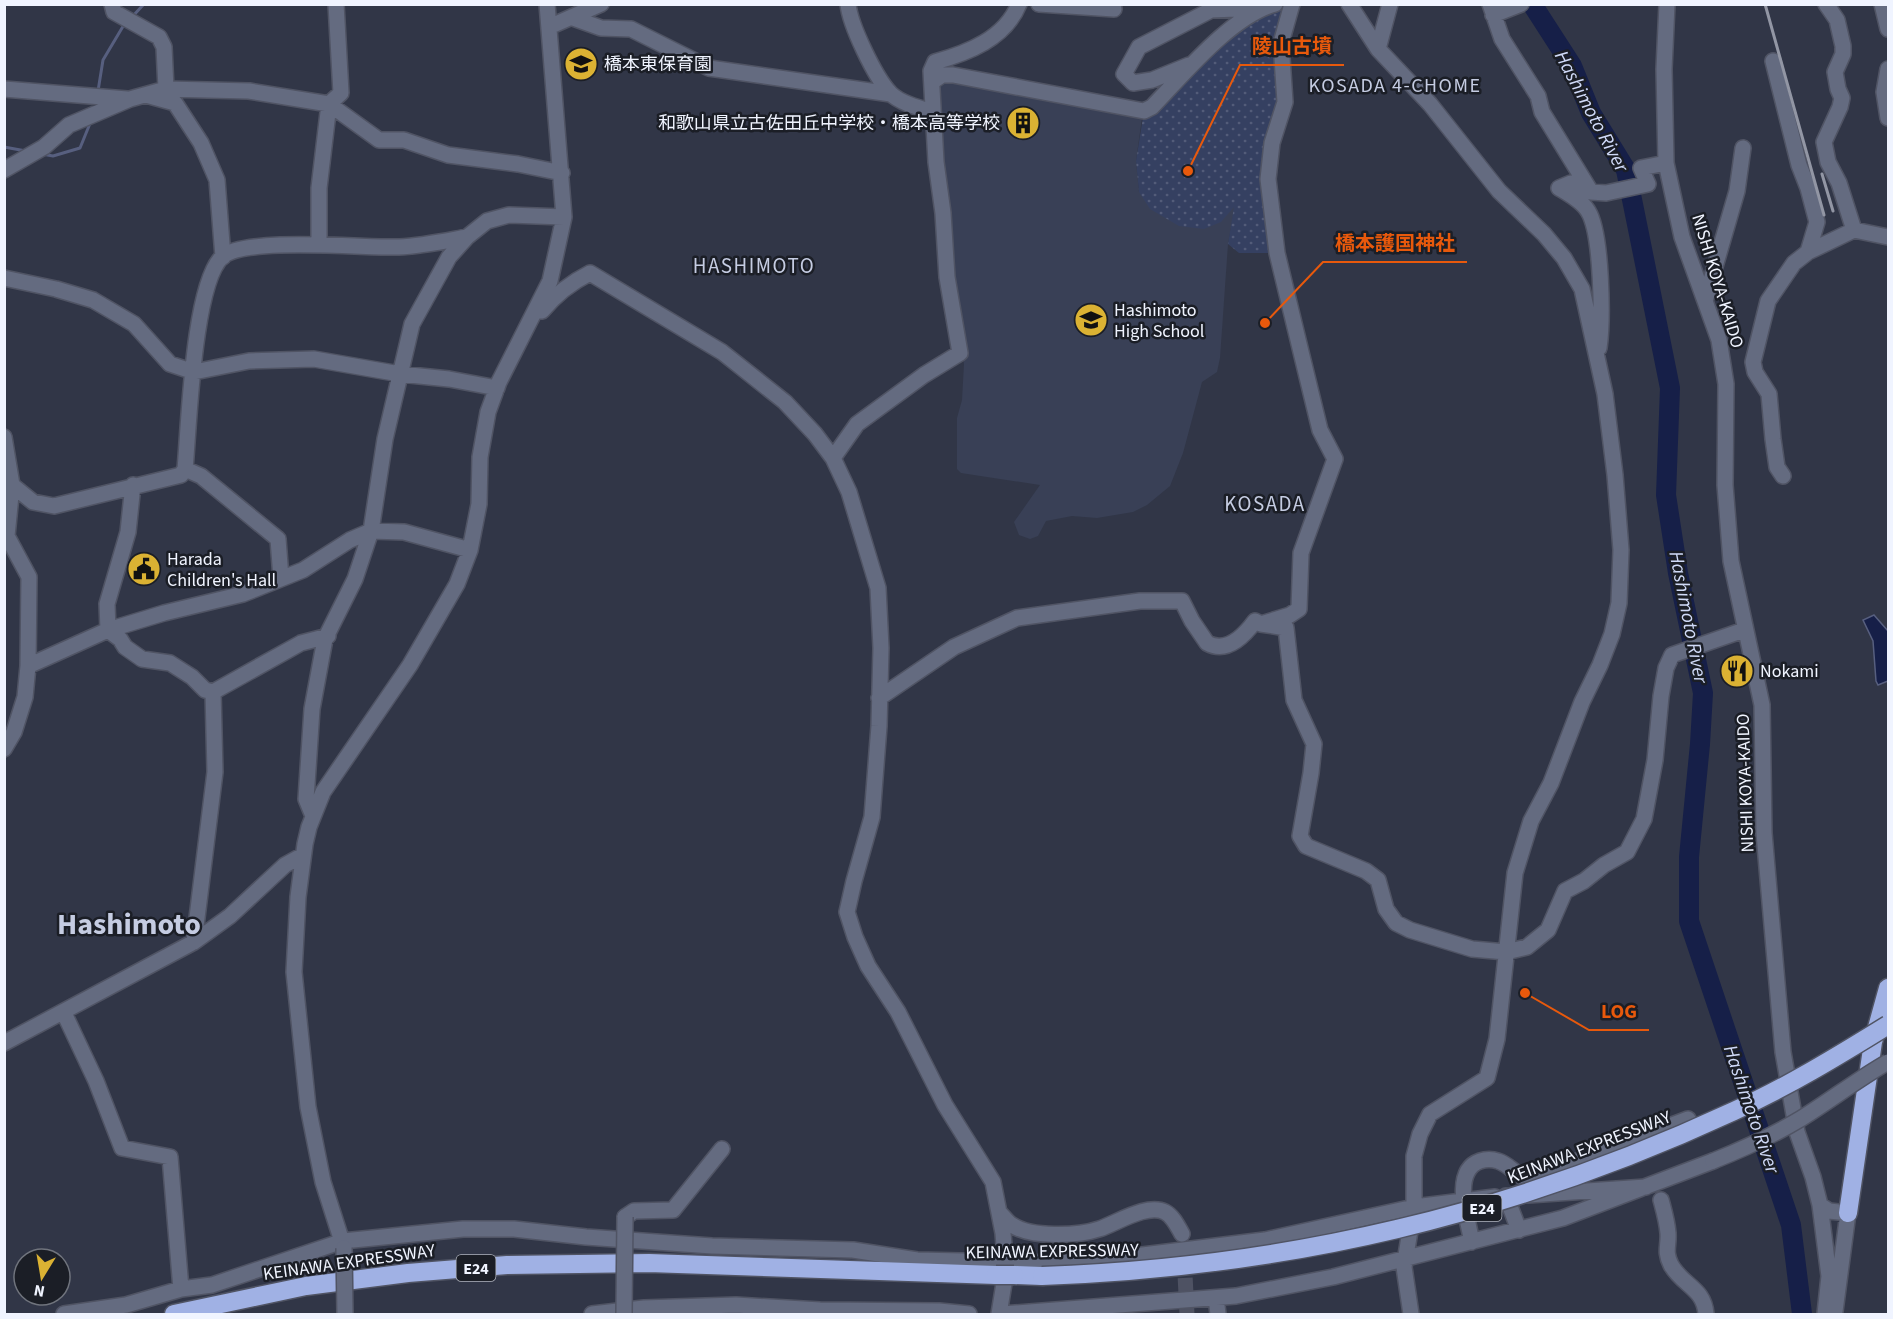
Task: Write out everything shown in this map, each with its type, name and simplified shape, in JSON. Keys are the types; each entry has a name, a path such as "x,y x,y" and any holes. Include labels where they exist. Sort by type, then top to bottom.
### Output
{"highway":[{"path":"1848,1213 1873,1042 1888,988"},
{"name":"KEINAWA EXPRESSWAY","path":"174,1314 306,1286 408,1273 507,1265 649,1263 860,1271 1005,1271 1042,1275 1146,1270 1296,1251 1459,1215 1555,1185 1651,1148 1736,1110 1833,1059 1888,1025"}],"street":[{"path":"112,4 114,12 159,37 164,46 166,89"},
{"path":"319,245 319,188 329,104 342,93 336,4"},
{"path":"345,1314 343,1244 323,1182 308,1107 294,972 303,855 309,827 323,792 410,665 457,584 470,550 479,504 480,457 488,412 497,388 550,281 564,217 547,4"},
{"path":"549,27 601,4"},
{"path":"848,4 849,17 874,69 891,94"},
{"path":"833,458 857,424 924,375 960,353 947,277 943,213 936,162 931,71 935,62 965,54 988,41 1016,12 1019,4"},
{"path":"1039,4 1114,9"},
{"path":"1261,624 1290,615 1299,609 1301,554 1335,459 1320,430 1277,254 1268,179 1272,143 1285,102 1281,43 1292,4"},
{"path":"1349,4 1378,49 1430,104 1499,191 1544,234 1564,258 1582,289 1605,394 1621,550 1619,603 1612,633 1551,783 1531,821 1515,873 1497,1040 1487,1077 1430,1114 1420,1134 1414,1156 1414,1207 1404,1267 1411,1314"},
{"path":"1378,49 1390,4"},
{"path":"1521,4 1491,10 1502,39 1538,96 1542,112 1598,193"},
{"name":"NISHI KOYA-KAIDO","path":"1667,4 1664,69 1666,163 1682,237 1719,340 1726,384 1725,485 1731,561 1744,630 1762,705 1764,833 1783,1052 1797,1132 1821,1205 1829,1276 1826,1314"},
{"path":"1826,4 1837,20 1843,54 1835,72 1842,98 1824,142 1828,162 1839,183 1854,230"},
{"path":"1882,4 1888,29"},
{"path":"932,82 942,75 953,75 1144,111 1152,107 1194,63 1230,30 1268,6"},
{"path":"1194,63 1142,82 1133,83 1124,74 1139,46 1211,10 1268,6"},
{"path":"573,18 602,28 631,29 709,68 891,94 912,106 933,112"},
{"path":"1773,61 1799,165 1809,188 1817,222 1808,252"},
{"path":"1888,69 1884,92 1888,118"},
{"path":"4,89 137,97 175,103 201,143 217,180 223,257"},
{"path":"4,170 44,147 69,125 137,97 166,89 249,91 329,104 379,140 404,140 448,155 518,164 562,173"},
{"path":"1705,301 1737,191 1743,148"},
{"path":"1598,360 1602,313 1596,237 1592,217 1587,208 1559,188 1571,183 1598,193 1648,184 1641,168 1666,163"},
{"path":"313,816 306,799 312,709 325,639 355,579 371,531 385,439 412,324 449,257 467,237 487,221 508,215 564,217"},
{"path":"1783,476 1777,467 1769,394 1755,372 1753,362 1768,301 1794,263 1808,252 1854,230 1888,237"},
{"path":"12,485 33,502 54,506 181,475 185,469 201,310 212,272 223,257 237,249 319,245 400,247 467,237"},
{"path":"524,333 553,298 569,284 590,273 722,352 785,402 815,434 833,458 849,492 878,588 881,648 872,817 847,912 868,966 898,1012 945,1105 993,1182 1003,1233 1006,1271 1001,1314 1236,1296 1322,1279 1563,1218 1746,1148 1801,1118 1888,1062"},
{"path":"4,278 93,300 134,324 170,364 194,372 249,361 314,359 497,388"},
{"path":"4,437 12,485 7,536 29,577 28,666 25,697 14,732 4,749"},
{"path":"185,469 201,476 278,539 281,578"},
{"path":"108,630 107,604 128,532 133,485"},
{"path":"28,666 108,630 164,613 243,594 303,570 350,540 371,531 404,532 470,550"},
{"path":"879,698 954,647 1017,618 1140,601 1182,600 1207,644 1222,646 1233,644 1255,621 1286,628 1294,700 1314,744 1300,836 1306,846 1366,871 1378,880 1386,909 1396,923 1410,930 1472,949 1506,952 1527,947 1548,930 1565,891 1627,852 1644,819 1655,760 1661,696 1666,668 1672,655 1744,630"},
{"path":"108,630 120,639 125,647 142,659 170,663 192,677 205,690 213,692 301,643 328,636"},
{"path":"194,942 215,772 213,692"},
{"path":"4,1044 194,942 230,916 285,865 303,855"},
{"path":"64,1013 96,1081 122,1148 170,1157 182,1289"},
{"path":"1472,1242 1463,1183 1467,1169 1482,1160 1503,1163 1516,1175 1530,1179 1688,1119"},
{"path":"624,1314 625,1217 634,1211 673,1210 722,1149"},
{"path":"64,1314 126,1305 182,1289 212,1285 343,1244 463,1230 514,1229 586,1237 712,1246 853,1250 1005,1271 1232,1245 1414,1207 1464,1200 1646,1187"},
{"path":"1506,1196 1519,1230"},
{"path":"1661,1200 1667,1222 1667,1255 1678,1276 1699,1293 1705,1303 1706,1314"},
{"path":"1821,1205 1829,1211 1848,1213 1834,1314"},
{"path":"1821,1205 1843,1258"},
{"path":"999,1212 1011,1225 1022,1230 1076,1234 1098,1229 1149,1209 1164,1211 1182,1234"},
{"path":"1216,1298 1218,1314"},
{"path":"592,1314 644,1308 736,1305 939,1311 969,1314"}],"shaded area":[{"path":"1275,5 1292,5 1282,38 1285,102 1272,143 1277,253 1239,253 1228,244 1234,207 1221,222 1204,229 1179,226 1150,209 1139,192 1136,161 1144,111 1217,41"},
{"name":"Hashimoto High School","path":"945,78 1142,118 1136,161 1139,192 1235,206 1228,244 1217,372 1202,382 1183,453 1170,486 1147,505 1133,512 1097,518 1072,516 1046,521 1038,536 1030,539 1019,535 1014,522 1040,485 961,473 957,469 957,418 962,400 964,364 955,303 942,160 938,81"},
{"path":"1874,615 1888,631 1888,681 1878,685 1873,641 1863,620"}],"waterway":[{"path":"132,17 144,4"},
{"name":"Hashimoto River","path":"1532,4 1572,66 1591,113 1626,170 1670,388 1666,495 1678,573 1703,693 1689,857 1689,921 1791,1225 1802,1314"},
{"path":"98,91 103,60 125,23"},
{"path":"42,154 53,156 80,148 91,121"},
{"path":"4,147 26,151"}],"tunnel":[{"path":"1184,1255 1187,1314"}],"railway":[{"path":"1765,4 1824,215"},
{"path":"1822,174 1833,211"}],"place":[{"name":"橋本東保育園","path":"581,64"},
{"name":"和歌山県立古佐田丘中学校・橋本高等学校","path":"1023,123"},
{"name":"陵山古墳","path":"1188,171"},
{"name":"Hashimoto High School","path":"1091,320"},
{"name":"橋本護国神社","path":"1265,323"},
{"name":"Harada Children's Hall","path":"144,569"},
{"name":"Nokami","path":"1737,671"},
{"name":"LOG","path":"1525,993"}],"district":[{"name":"KOSADA 4-CHOME","path":"1395,85"},
{"name":"HASHIMOTO","path":"754,266"},
{"name":"KOSADA","path":"1265,504"},
{"name":"Hashimoto","path":"129,924"}]}
